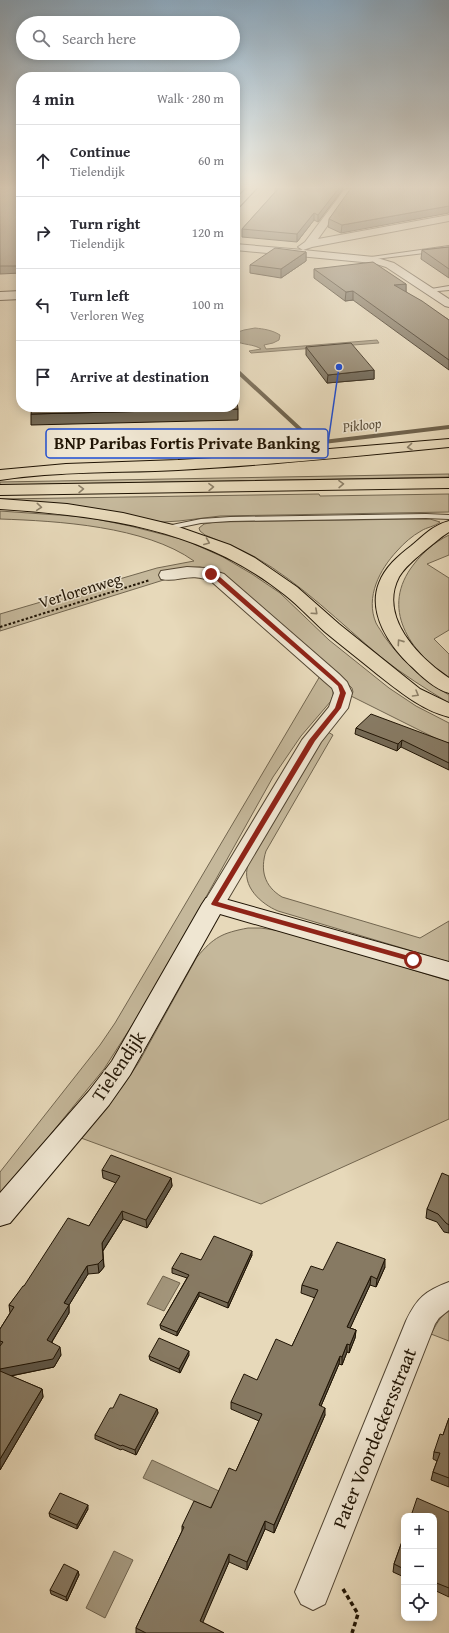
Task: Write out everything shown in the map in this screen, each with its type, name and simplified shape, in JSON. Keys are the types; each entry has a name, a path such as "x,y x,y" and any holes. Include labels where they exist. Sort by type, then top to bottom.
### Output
{"highway":[{"path":"0,476 40,470 151,466 280,458 449,442"},
{"path":"0,476 449,469"},
{"path":"0,490 449,483"},
{"path":"0,504 67,509 123,518 167,528 211,544 249,562 291,591 332,628 413,693 449,711"},
{"path":"449,526 431,536 406,557 390,579 386,590 388,617 398,641 422,666 449,686"}],"street":[{"path":"387,264 449,304"},
{"path":"0,296 16,296"},
{"name":"Tielendijk","path":"0,1214 98,1098 121,1068 214,904 312,740 338,708 343,693 340,686 332,678 218,578 206,573 191,571 167,575"},
{"path":"214,904 449,971"},
{"name":"Pater Voordeckersstraat","path":"313,1592 424,1313 433,1303 449,1295"}],"lane":[{"path":"428,290 449,288"},
{"path":"167,528 201,521 230,519 426,516 449,517"}],"path":[{"name":"Verlorenweg","path":"0,627 167,575"},
{"path":"326,1561 358,1614 352,1633"}],"shaded area":[{"path":"255,328 265,329 280,335 279,340 264,345 266,349 377,340 379,343 251,353 249,351 261,349 240,343 240,331"},
{"path":"449,474 449,477 0,485 0,482"},
{"path":"319,494 320,496 449,494 449,512 220,516 163,522 2,502 2,499"},
{"path":"0,511 86,517 130,526 185,540 223,557 280,593 329,640 389,688 416,706 449,723 449,745 351,696 353,692 352,688 229,578 218,571 200,567 181,568 170,578 0,631 0,614 157,568 194,561 174,549 151,540 126,533 48,521 0,519"},
{"path":"430,519 440,522 411,537 402,545 385,566 373,594 373,613 376,623 384,636 398,653 421,676 449,695 449,703 389,663 289,579 255,557 205,535 199,528 204,524 215,522"},
{"path":"449,535 449,555 427,564 449,578 449,630 434,639 449,654 449,678 422,655 412,642 404,628 399,613 399,597 404,580 414,564 425,551"},
{"path":"320,676 333,688 331,701 301,736 273,777 149,999 104,1069 0,1196 0,1172 100,1045 115,1023"},
{"path":"328,732 333,735 266,851 263,865 267,883 282,897 420,938 449,921 449,962 278,911 259,899 250,887 247,880 248,865 321,741"},
{"path":"248,928 261,928 293,933 449,981 449,1119 261,1204 81,1138 123,1086 139,1062 197,957 208,945 219,937 231,932"},
{"path":"163,1276 180,1283 164,1311 147,1304"},
{"path":"449,1311 449,1341 431,1334 441,1318"},
{"path":"152,1460 219,1491 210,1508 143,1478"},
{"path":"114,1551 133,1560 105,1618 86,1608"}],"building":[{"path":"0,264 16,264 16,266 0,266"},
{"path":"251,264 288,264 281,269 250,265"},
{"path":"354,264 376,264 406,284 394,285 422,301 449,320 449,360 353,291 346,292 314,269"},
{"path":"442,264 449,264 449,269"},
{"path":"351,343 374,370 328,375 306,347"},
{"path":"31,412 114,412 31,414"},
{"path":"371,714 449,743 449,763 402,740 398,744 356,728"},
{"path":"111,1155 171,1178 146,1220 122,1211 102,1243 103,1259 98,1264 87,1266 64,1303 69,1305 47,1340 60,1347 53,1359 0,1369 0,1346 3,1342 0,1341 0,1329 14,1307 9,1305 24,1286 68,1218 89,1226 120,1176 102,1170"},
{"path":"442,1173 449,1176 449,1225 438,1214 427,1209"},
{"path":"214,1236 252,1251 228,1303 199,1292 177,1332 160,1325 189,1275 172,1268 181,1253 201,1260"},
{"path":"337,1242 385,1259 377,1279 371,1276 347,1327 356,1330 350,1345 347,1344 342,1357 340,1356 319,1405 325,1408 274,1525 265,1521 247,1562 229,1554 200,1621 224,1633 146,1633 136,1628 184,1527 182,1526 194,1501 211,1508 229,1468 236,1471 262,1414 231,1402 244,1374 257,1380 276,1339 292,1346 318,1290 302,1285 311,1266 323,1270"},
{"path":"159,1338 189,1351 179,1369 149,1356"},
{"path":"0,1371 42,1389 0,1459"},
{"path":"120,1394 157,1409 135,1450 95,1435 110,1408 113,1408"},
{"path":"449,1418 449,1478 433,1472 440,1453 434,1452 440,1434 443,1435"},
{"path":"60,1493 88,1505 77,1525 49,1513"},
{"path":"417,1498 449,1512 449,1588 437,1583 437,1513 412,1513"},
{"path":"401,1544 401,1568 394,1564"},
{"path":"64,1564 78,1571 66,1597 50,1590"}],"waterway":[{"name":"Pikloop","path":"240,374 315,443 449,427"}],"place":[{"name":"BNP Paribas Fortis Private Banking","path":"339,367"}],"route":[{"path":"211,574 218,578 332,678 340,686 343,693 338,708 312,740 214,904 413,960"}]}
